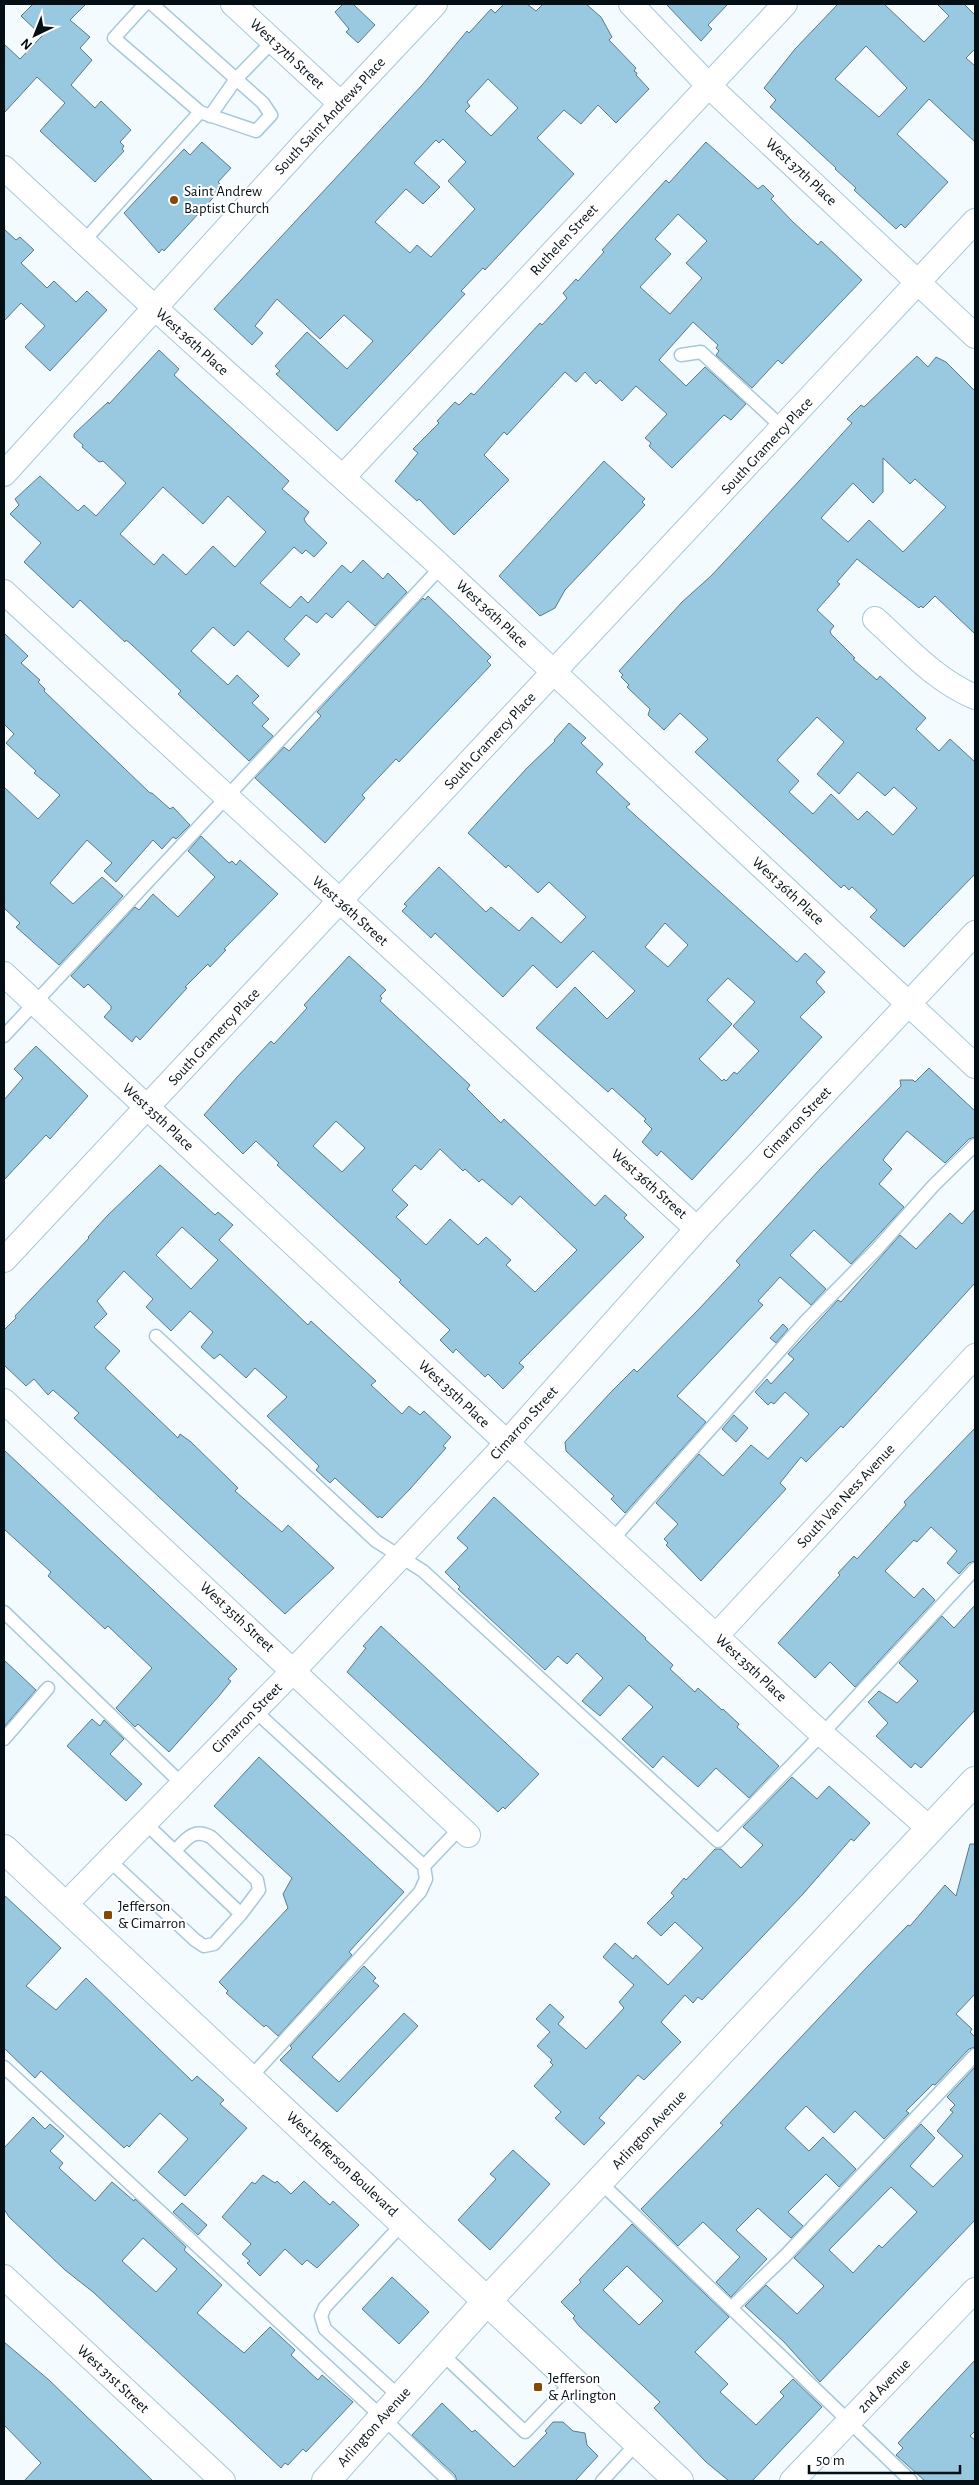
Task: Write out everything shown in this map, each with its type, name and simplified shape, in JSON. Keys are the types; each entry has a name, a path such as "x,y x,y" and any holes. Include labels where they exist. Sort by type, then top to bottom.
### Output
{"main road":[{"name":"Arlington Avenue","path":"326,2481 487,2301 975,1781"},
{"name":"West Jefferson Boulevard","path":"4,1849 679,2481"}],"street":[{"name":"West 37th Street","path":"233,4 341,104"},
{"name":"South Saint Andrews Place","path":"4,474 341,104 435,4"},
{"name":"West 37th Place","path":"631,4 709,86 975,336"},
{"name":"Ruthelen Street","path":"343,477 784,4"},
{"name":"West 36th Place","path":"4,168 156,309 441,567 975,1066"},
{"name":"South Gramercy Place","path":"4,1260 340,903 553,672 975,221"},
{"name":"West 36th Street","path":"4,592 340,903 697,1229"},
{"path":"874,619 926,668 958,690 975,697"},
{"name":"Cimarron Street","path":"65,1905 294,1670 507,1443 697,1229 975,933"},
{"name":"West 35th Place","path":"4,974 822,1734 930,1829"},
{"name":"South Van Ness Avenue","path":"716,1636 975,1356"},
{"name":"West 35th Street","path":"4,1401 294,1670 464,1831"},
{"name":"West 31st Street","path":"4,2277 223,2481"},
{"name":"2nd Avenue","path":"792,2481 975,2290"}],"lane":[{"path":"145,4 114,38 205,114 256,131 272,115 263,103 152,4"},
{"path":"83,242 273,41"},
{"path":"681,355 701,352 783,428"},
{"path":"4,1036 441,567"},
{"path":"612,1540 805,1322 876,1250 934,1185 975,1145"},
{"path":"156,1336 376,1541 423,1571 718,1841 822,1734 975,1569"},
{"path":"4,1612 182,1784"},
{"path":"4,1739 48,1688"},
{"path":"250,2078 420,1892 426,1879 424,1866 254,1710"},
{"path":"144,1822 241,1914"},
{"path":"424,1866 464,1831"},
{"path":"109,1860 204,1946 214,1944 241,1914 259,1890 257,1880 211,1837 202,1832 191,1834 175,1851"},
{"path":"731,2308 785,2256 975,2055"},
{"path":"4,2067 391,2407"},
{"path":"600,2182 911,2481"},
{"path":"404,2222 325,2307 322,2316 326,2329 449,2481"},
{"path":"440,2352 525,2432 573,2382"},
{"path":"602,2481 638,2442"}],"building":[{"path":"33,4 86,4 70,20 90,37 80,48 92,60 71,85 95,108 101,101 131,130 120,142 124,146 122,149 124,151 95,182 40,131 65,103 37,77 4,113 4,44 20,59 42,36 21,16"},
{"path":"343,4 353,4 375,25 358,43 346,32 349,29 335,12"},
{"path":"504,4 527,4 536,11 543,4 586,4 601,17 612,37 609,40 636,68 634,71 637,73 636,75 649,89 616,123 598,105 581,124 564,110 537,138 574,174 485,270 483,268 461,291 465,294 337,431 276,374 280,371 275,366 307,332 347,369 373,341 344,315 320,339 277,299 255,326 263,333 252,345 214,309 423,84 467,31 469,33 491,9 495,13","holes":["488,79 518,108 491,136 465,111 470,106 467,102","443,139 466,162 448,181 475,209 431,257 417,245 410,253 375,222 406,189 423,204 440,187 414,163 436,140 439,143"]},
{"path":"666,4 728,4 708,25 712,29 701,41"},
{"path":"838,4 884,4 924,42 949,16 937,4 964,4 975,15 975,49 966,58 975,66 975,142 929,99 897,134 948,182 905,228 901,224 896,229 854,190 856,188 836,168 770,107 776,100 764,88 795,49","holes":["866,46 907,88 879,117 835,79"]},
{"name":"Saint Andrew Baptist Church","path":"202,142 231,168 218,182 223,187 164,251 162,249 159,253 124,213 184,149 190,155"},
{"path":"706,142 758,189 763,185 774,196 771,199 793,222 818,245 821,241 862,280 782,364 778,360 752,388 716,355 719,351 716,348 718,345 693,322 659,360 686,386 705,367 746,404 731,420 724,415 672,468 649,446 651,443 645,438 667,414 636,386 622,401 600,380 596,384 585,372 576,382 565,372 507,435 504,432 484,455 509,480 454,535 419,499 417,501 395,481 418,453 413,449 439,423 437,421 455,402 459,405 471,393 474,395 540,323 542,325 567,298 563,293 576,279 578,281 604,252 602,250 666,180 669,183","holes":["678,214 707,241 686,263 702,278 670,314 640,287 671,254 655,239"]},
{"path":"4,229 16,240 20,237 34,250 21,263 47,288 54,281 76,302 87,291 107,310 50,371 25,347 45,326 21,303 4,321"},
{"path":"159,350 179,369 174,375 289,481 282,489 309,512 304,519 306,523 327,543 314,557 306,550 302,554 294,547 260,583 290,608 301,596 308,603 342,565 351,573 363,560 383,579 388,573 407,592 375,626 348,601 332,618 326,613 317,623 306,615 284,639 300,654 288,667 248,631 234,646 213,627 191,651 228,685 237,675 259,696 252,703 269,719 262,726 273,736 249,761 178,694 181,691 131,644 126,640 125,642 80,600 73,608 24,562 41,543 10,514 19,505 15,499 40,476 78,511 84,505 96,516 126,483 103,461 99,462 82,447 83,445 74,437 74,434 108,402 109,404","holes":["163,487 203,524 228,496 266,532 235,567 213,546 186,575 163,554 154,565 120,534"]},
{"path":"917,356 928,367 936,357 946,362 975,391 975,634 935,596 923,608 921,606 919,608 857,559 837,582 840,584 817,610 834,626 830,631 831,634 855,658 853,659 877,680 880,676 926,718 916,729 939,751 950,739 975,762 975,874 904,947 870,917 877,910 852,887 849,890 844,885 841,888 695,752 708,739 680,713 664,730 648,715 650,709 627,687 629,685 621,677 623,675 619,671 682,602 711,576 852,423 847,419 861,405 864,407","holes":["883,458 910,484 915,479 946,507 903,552 869,520 848,542 821,518 853,483 873,503 883,492","817,717 844,742 817,774 839,794 858,772 885,796 894,787 917,808 893,835 867,811 858,820 831,794 813,814 789,792 799,781 777,760"]},
{"path":"604,461 645,499 642,502 645,505 565,590 555,608 540,616 499,576"},
{"path":"428,596 491,657 487,661 491,665 399,762 396,759 362,795 365,798 325,843 255,778 284,747 289,751 321,716 317,712 423,598 425,600"},
{"path":"4,633 28,656 21,663 40,680 38,682 45,689 44,691 150,793 170,809 173,807 190,825 176,839 173,837 162,849 153,840 116,882 104,871 112,863 87,840 50,883 73,904 102,877 123,896 59,965 16,927 20,923 4,908 4,787 38,819 60,795 34,773 36,771 6,743 14,734 4,724"},
{"path":"569,723 586,738 581,743 603,764 596,772 630,804 626,807 797,962 805,953 825,972 816,982 825,992 800,1017 822,1037 692,1180 661,1151 657,1156 642,1142 652,1129 644,1121 646,1119 612,1088 608,1092 536,1028 575,987 607,1019 635,991 593,951 557,988 533,965 503,997 435,933 431,938 402,911 407,906 404,904 439,867 486,912 491,907 519,931 532,917 561,943 586,917 549,882 538,893 508,865 506,868 468,833","holes":["665,923 688,945 668,967 645,947","728,978 755,1002 733,1026 759,1051 737,1074 734,1072 726,1081 724,1079 722,1081 699,1059 732,1024 707,1000"]},
{"path":"201,836 229,863 232,861 236,865 240,860 278,894 224,949 226,950 210,967 208,964 185,987 187,988 140,1040 136,1036 132,1042 104,1017 111,1009 111,1006 88,984 84,988 71,976 135,907 139,910 153,894 178,917 215,877 188,851"},
{"path":"349,956 386,990 380,996 382,998 380,1001 470,1085 467,1089 501,1123 504,1119 595,1206 605,1195 627,1215 624,1218 644,1237 519,1363 524,1367 503,1389 488,1374 485,1377 456,1349 453,1353 440,1340 450,1330 399,1282 401,1280 277,1165 279,1163 256,1141 243,1154 204,1115 271,1041 274,1044 307,1008 304,1005","holes":["336,1121 365,1148 342,1172 313,1146","440,1149 463,1171 465,1169 479,1182 482,1179 512,1205 520,1196 577,1250 535,1292 506,1265 511,1260 486,1237 478,1245 450,1219 426,1245 396,1217 408,1205 392,1190 415,1165 421,1170"]},
{"path":"36,1046 88,1096 50,1139 46,1135 4,1180 4,1100 23,1078 14,1069"},
{"path":"929,1068 975,1111 975,1137 969,1139 945,1163 907,1131 883,1160 892,1169 879,1184 904,1207 870,1244 851,1264 814,1230 790,1255 826,1289 811,1305 780,1277 758,1301 763,1305 677,1396 706,1422 625,1513 611,1499 614,1496 566,1451 565,1442 611,1392 634,1369 637,1372 740,1265 736,1261 820,1169 901,1086 900,1080 913,1080 915,1082"},
{"path":"160,1165 215,1215 218,1212 233,1225 219,1240 308,1325 311,1321 376,1381 371,1385 402,1414 409,1406 420,1415 424,1411 451,1437 443,1446 446,1448 410,1489 382,1518 379,1516 378,1518 335,1478 330,1483 316,1470 319,1466 267,1416 287,1397 255,1368 246,1378 220,1354 214,1359 201,1347 213,1332 190,1311 171,1331 146,1307 153,1299 124,1271 97,1301 107,1314 94,1327 120,1351 105,1368 178,1438 180,1434 191,1442 238,1488 235,1491 260,1513 282,1532 288,1525 334,1568 285,1614 74,1418 79,1413 53,1390 48,1395 34,1379 26,1386 4,1365 4,1330 107,1216","holes":["182,1227 218,1260 191,1289 156,1255"]},
{"path":"975,1209 975,1283 843,1428 841,1426 806,1462 801,1457 780,1483 786,1489 701,1581 666,1545 668,1543 664,1539 678,1524 656,1503 699,1454 723,1476 751,1445 768,1459 809,1414 785,1392 774,1404 771,1402 768,1405 755,1392 767,1379 771,1384 794,1359 788,1354 838,1300 841,1302 900,1235 916,1249 950,1213 962,1224"},
{"path":"783,1324 788,1329 776,1343 770,1338"},
{"path":"734,1415 748,1428 736,1442 722,1429"},
{"path":"975,1428 975,1561 969,1563 959,1574 947,1563 957,1551 931,1527 917,1542 914,1540 885,1571 914,1598 923,1588 935,1600 855,1687 830,1662 815,1678 778,1643 840,1575 838,1573 854,1556 857,1559 906,1505 904,1502"},
{"path":"4,1450 237,1669 228,1679 231,1681 219,1696 169,1752 138,1724 135,1727 116,1708 152,1668 108,1626 105,1629 48,1576 51,1572 4,1529"},
{"path":"494,1497 646,1638 673,1665 670,1669 695,1692 698,1688 723,1709 739,1724 737,1727 779,1766 749,1798 716,1768 698,1787 663,1756 653,1768 622,1739 653,1707 629,1685 600,1716 582,1701 603,1678 577,1653 567,1664 558,1656 545,1670 458,1589 460,1587 445,1572 468,1548 457,1538"},
{"path":"975,1605 975,1710 921,1768 915,1763 911,1768 876,1736 888,1723 868,1702 879,1691 897,1703 918,1681 899,1663 942,1616 954,1628"},
{"path":"381,1626 539,1774 505,1809 503,1807 498,1812 347,1672 366,1648 363,1646"},
{"path":"4,1660 36,1690 4,1727"},
{"path":"92,1719 100,1726 104,1720 124,1739 110,1754 142,1784 126,1801 67,1746"},
{"path":"259,1757 404,1892 349,1952 352,1955 278,2036 266,2025 264,2027 226,1993 228,1991 219,1982 288,1908 283,1894 292,1878 214,1806"},
{"path":"792,1777 817,1799 829,1786 870,1823 854,1841 851,1839 803,1894 702,2000 698,1997 693,2003 685,1995 661,2022 681,2042 644,2080 638,2075 599,2118 605,2123 584,2145 555,2118 561,2112 534,2086 553,2065 550,2062 552,2060 537,2046 550,2032 536,2019 550,2004 564,2017 558,2024 586,2049 624,2008 619,2002 634,1985 603,1957 615,1943 633,1959 636,1955 668,1985 703,1948 675,1922 661,1936 647,1923 674,1896 671,1893 684,1878 686,1880 715,1849 721,1849 741,1868 763,1845 743,1827"},
{"path":"970,1844 975,1844 975,1994 956,2014 972,2029 970,2032 975,2037 975,2047 969,2049 935,2085 933,2084 906,2111 909,2113 884,2139 855,2111 834,2133 806,2106 785,2128 809,2151 823,2137 856,2169 839,2187 826,2174 788,2212 803,2226 791,2238 758,2208 736,2230 767,2259 731,2297 716,2282 740,2257 703,2222 678,2246 641,2209 723,2125 720,2123 868,1966 908,1925 910,1926 945,1885 956,1896"},
{"path":"4,1895 61,1948 26,1986 56,2010 86,1978 192,2081 197,2076 224,2100 220,2104 247,2128 185,2196 158,2172 188,2139 160,2113 129,2147 127,2145 124,2148 41,2071 35,2078 4,2048"},
{"path":"364,1966 376,1978 373,1981 379,1986 312,2057 339,2082 404,2013 418,2026 337,2112 280,2060 292,2048 290,2046"},
{"path":"975,2067 975,2220 820,2382 784,2342 745,2306 766,2285 797,2314 824,2286 794,2258 921,2124 935,2138 910,2166 933,2187 963,2156 937,2131 953,2112 950,2110 955,2105 947,2097","holes":["891,2187 917,2212 882,2248 879,2245 853,2273 829,2250"]},
{"path":"33,2117 45,2129 50,2124 64,2136 50,2151 63,2163 59,2168 95,2201 112,2182 134,2201 135,2199 186,2247 184,2250 222,2285 197,2313 244,2353 270,2327 295,2350 291,2355 318,2380 322,2375 353,2402 306,2452 303,2449 288,2465 285,2463 281,2468 93,2292 65,2270 9,2217 4,2209 4,2148","holes":["143,2238 177,2269 156,2292 122,2261"]},
{"path":"513,2150 550,2184 490,2250 458,2220 496,2179 490,2174"},
{"path":"263,2175 275,2183 277,2181 291,2194 304,2181 330,2205 333,2201 359,2225 317,2268 307,2260 302,2265 285,2249 260,2276 247,2263 250,2261 242,2254 251,2244 222,2217 252,2182 255,2184"},
{"path":"182,2203 207,2225 198,2235 173,2212"},
{"path":"632,2224 729,2317 695,2352 728,2384 720,2392 756,2425 784,2396 780,2392 793,2379 822,2407 752,2481 729,2481 706,2462 654,2408 660,2402 579,2326 573,2318 575,2316 561,2302 581,2282 579,2280","holes":["627,2266 663,2301 639,2325 603,2290"]},
{"path":"392,2277 429,2312 399,2344 362,2309"},
{"path":"4,2342 49,2380 153,2481 24,2481 41,2463 4,2425"},
{"path":"975,2360 975,2431 970,2436 975,2440 975,2481 925,2481 896,2455 903,2448 898,2443"},
{"path":"442,2403 472,2432 475,2430 514,2467 547,2433 545,2431 553,2422 563,2422 573,2431 585,2433 587,2445 598,2456 575,2481 457,2481 455,2475 412,2435"}],"place":[{"name":"Saint Andrew Baptist Church","path":"174,200"},
{"name":"Jefferson & Cimarron","path":"108,1915"},
{"name":"Jefferson & Arlington","path":"538,2387"}]}
